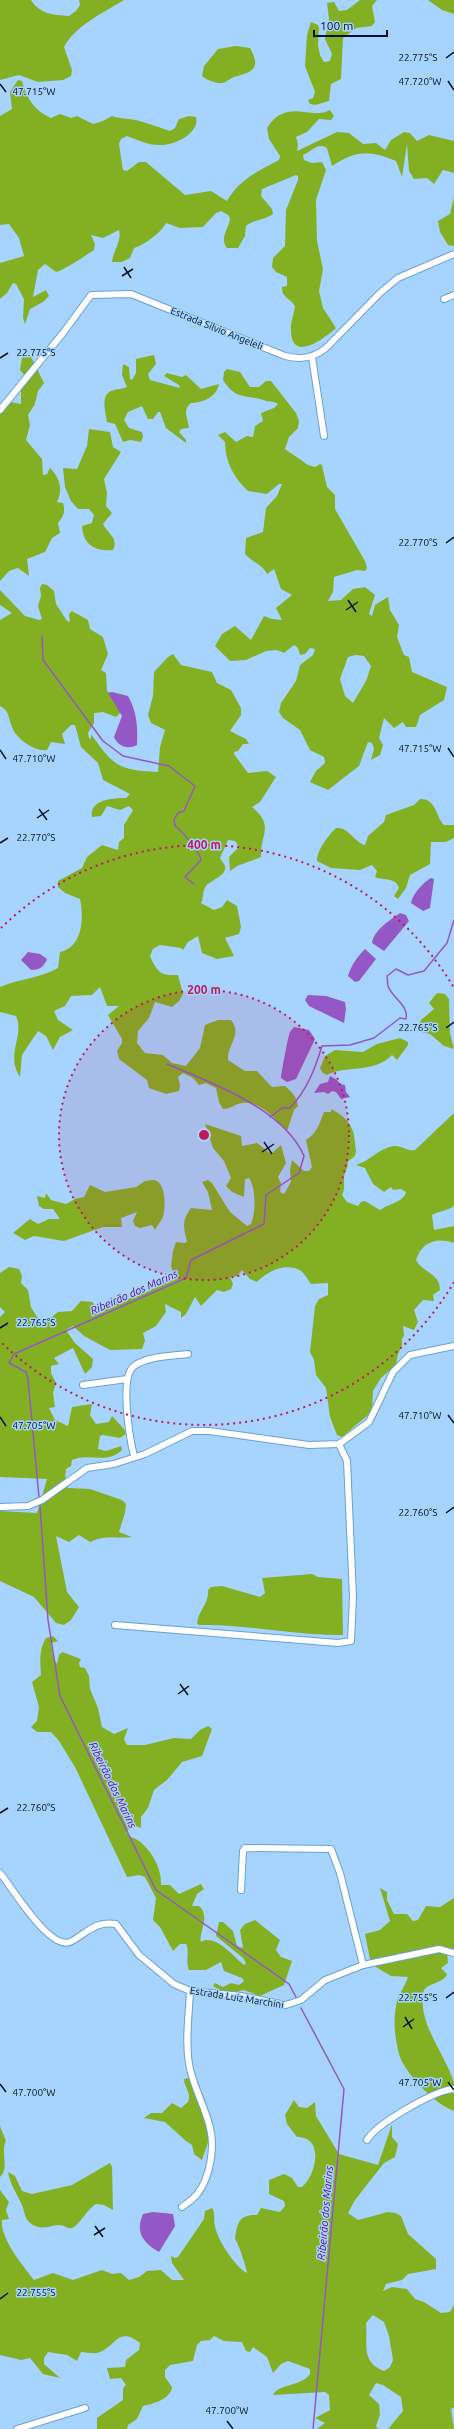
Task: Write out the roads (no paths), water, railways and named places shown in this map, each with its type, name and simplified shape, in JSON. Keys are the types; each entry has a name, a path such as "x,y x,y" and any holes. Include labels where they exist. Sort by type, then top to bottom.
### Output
{"street":[{"path":"324,436 312,357 326,348 380,292 398,278 454,254"},
{"name":"Estrada Silvio Angeleli","path":"0,410 63,333 91,295 131,294 285,356 295,358 312,357"},
{"path":"444,299 454,295"},
{"path":"0,1507 28,1506 57,1491 87,1468 114,1464 134,1456 145,1454 192,1431 209,1431 309,1445 339,1444 369,1422 393,1372 410,1355 454,1346"},
{"path":"134,1456 127,1411 128,1373 139,1363 188,1354"},
{"path":"84,1385 127,1380"},
{"path":"115,1625 338,1643 351,1641 353,1597 348,1461 339,1444"},
{"path":"241,1890 243,1851 245,1848 331,1849 340,1873 363,1965"},
{"name":"Estrada Luiz Marchini","path":"0,1873 36,1922 56,1940 64,1943 70,1942 95,1925 116,1924 139,1955 174,1984 190,1991 242,1996 286,2005 301,2000 325,1980 363,1965 439,1949 454,1953"},
{"path":"182,2208 198,2194 204,2183 212,2146 210,2129 192,2079 189,2062 187,2042 190,1991"},
{"path":"367,2140 372,2133 423,2100 439,2091 454,2089"},
{"path":"17,2429 85,2408"}],"waterway":[{"path":"42,636 43,660 103,741 123,756 169,766 195,786 184,811 178,813 174,820 175,826 182,832 200,856 201,860 185,877 194,884"},
{"path":"270,1117 282,1108 290,1108 296,1101 310,1079 322,1046 350,1045 374,1038 400,1018 406,1019 403,1006 388,986 387,976 396,969 408,975 424,971 447,943 454,920"},
{"name":"Ribeirão dos Marins","path":"39,1497 28,1379 26,1372 9,1363 14,1354 186,1278 191,1260 264,1224 266,1195 299,1173 304,1156 294,1139 280,1124 264,1111 225,1089 167,1064"},
{"name":"Ribeirão dos Marins","path":"40,1506 48,1620 60,1696 156,1890 289,1984 297,1999"},
{"name":"Ribeirão dos Marins","path":"301,2008 344,2089 313,2429"}]}
